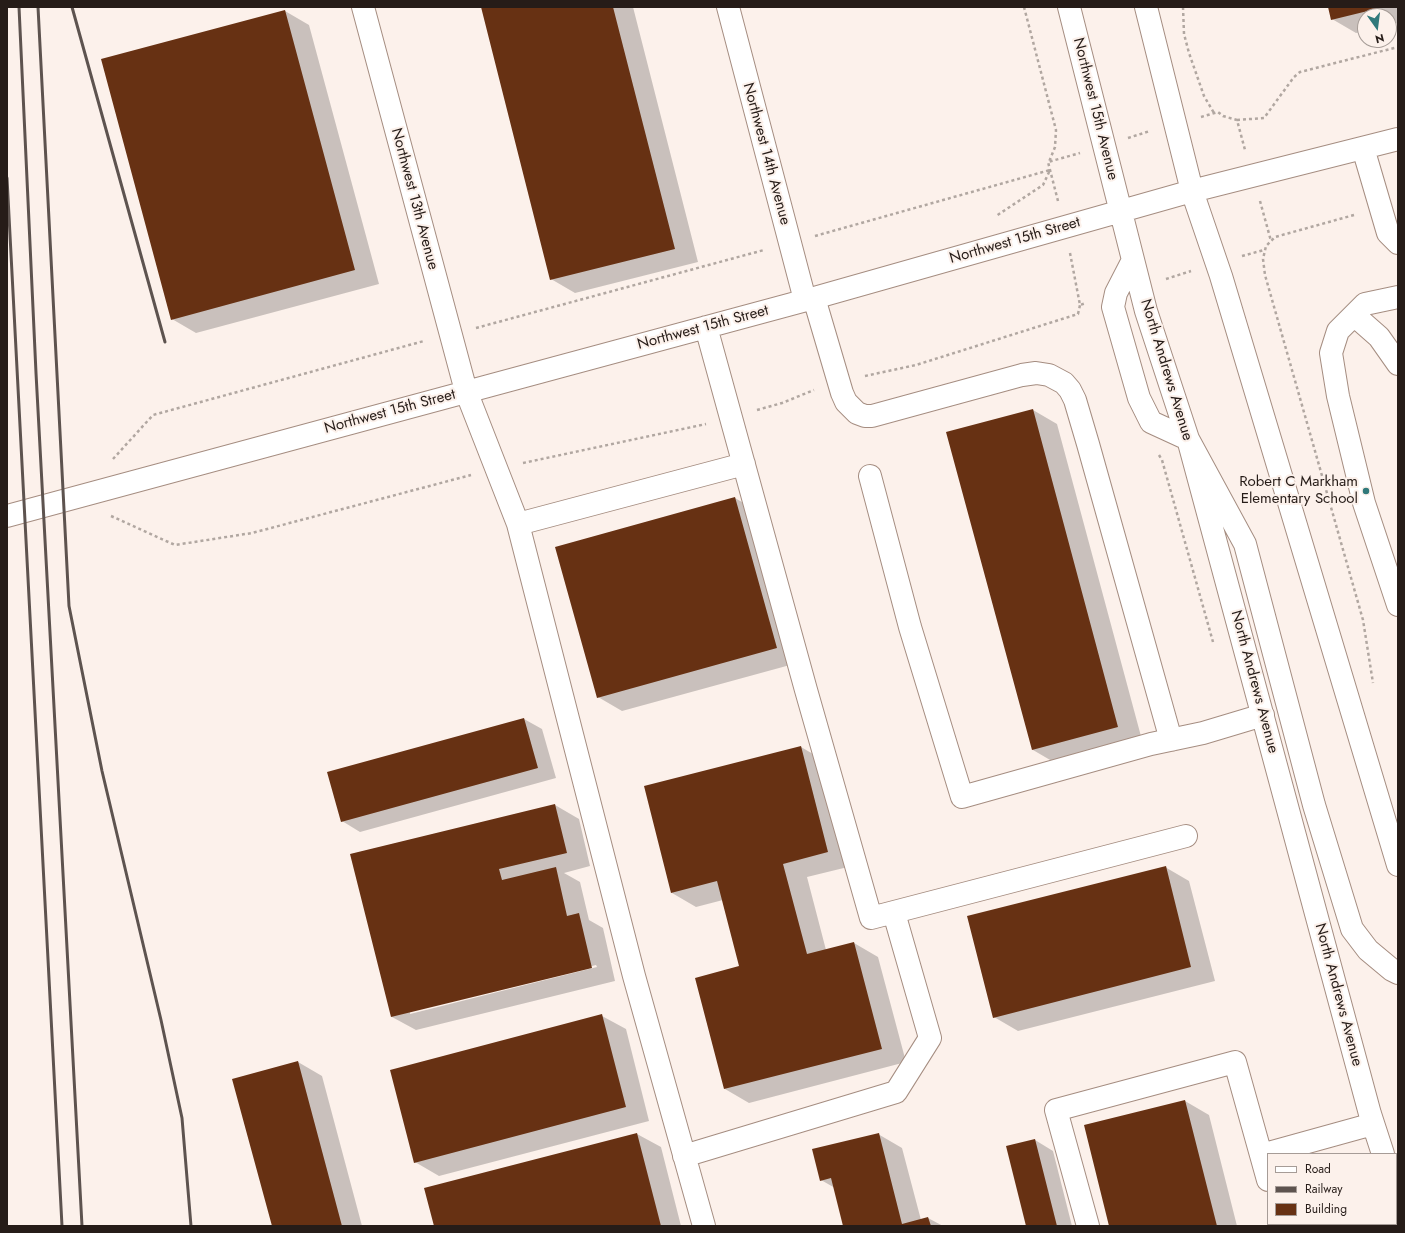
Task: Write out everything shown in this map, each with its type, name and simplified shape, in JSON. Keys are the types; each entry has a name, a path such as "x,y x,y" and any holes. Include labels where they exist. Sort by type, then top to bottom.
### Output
{"street":[{"name":"Northwest 13th Avenue","path":"363,7 466,391 518,524 634,976 704,1226"},
{"name":"Northwest 14th Avenue","path":"728,7 789,243 846,402 857,413 865,416 872,416 1022,375 1036,373 1049,375 1064,383 1075,400 1171,740"},
{"name":"Northwest 15th Avenue","path":"1069,7 1121,212"},
{"path":"1146,7 1192,191 1220,276 1398,865"},
{"path":"1158,54 1162,7"},
{"name":"Northwest 15th Street","path":"7,516 809,299 1192,191 1398,139"},
{"path":"1363,148 1388,233 1398,243"},
{"name":"North Andrews Avenue","path":"1121,212 1146,311 1188,439 1373,1124 1383,1153"},
{"path":"1134,260 1116,293 1113,307 1139,398 1151,422 1188,439 1245,544 1314,805 1352,929 1368,950 1392,970 1398,973"},
{"path":"1398,297 1365,304 1338,331 1332,353 1338,396 1364,503 1398,605"},
{"path":"1354,315 1379,337 1398,364"},
{"path":"706,327 806,690 872,918 1186,836"},
{"path":"518,524 744,464"},
{"path":"870,476 910,626 962,797 1171,740 1203,733 1263,715"},
{"path":"684,1156 896,1092 930,1038 894,913"},
{"path":"1088,1226 1056,1110 1236,1062 1267,1176"},
{"path":"1261,1154 1373,1124"}],"path":[{"path":"1024,7 1056,130 1055,147 1048,162"},
{"path":"1183,7 1184,34 1189,53 1204,96 1214,113"},
{"path":"1237,120 1264,118 1294,77 1300,72 1398,47"},
{"path":"111,461 153,415 789,243 1050,170 1043,185 996,216"},
{"path":"104,513 175,545 252,533 496,469 711,423 782,403 838,381 916,365 1078,314 1080,305"}],"building":[{"path":"481,7 613,7 675,249 550,280"},
{"path":"1328,7 1380,7 1357,8 1357,14 1331,20"},
{"path":"285,10 355,270 171,320 101,59"},
{"path":"1033,409 1118,727 1032,750 946,432"},
{"path":"735,497 777,648 597,698 555,547"},
{"path":"524,718 538,768 341,822 327,772"},
{"path":"801,746 828,852 783,864 807,954 854,942 882,1049 724,1089 695,978 739,966 717,881 671,893 644,786"},
{"path":"555,804 567,853 499,869 502,880 556,867 567,916 579,913 592,968 391,1017 350,854"},
{"path":"1166,866 1191,967 993,1018 967,916"},
{"path":"602,1014 626,1107 414,1163 390,1070"},
{"path":"298,1061 342,1226 272,1226 232,1079"},
{"path":"1185,1100 1217,1226 1109,1226 1084,1125"},
{"path":"637,1133 661,1226 434,1226 424,1188"},
{"path":"879,1133 902,1224 928,1217 931,1226 843,1226 831,1178 820,1181 812,1149"},
{"path":"1035,1139 1057,1226 1026,1226 1006,1146"}],"railway":[{"path":"19,7 36,373 82,1226"},
{"path":"38,7 69,606 102,771 161,1020 182,1118 191,1226"},
{"path":"72,7 165,342"},
{"path":"7,178 62,1226"}],"place":[{"name":"Robert C Markham Elementary School","path":"1366,491"}]}
